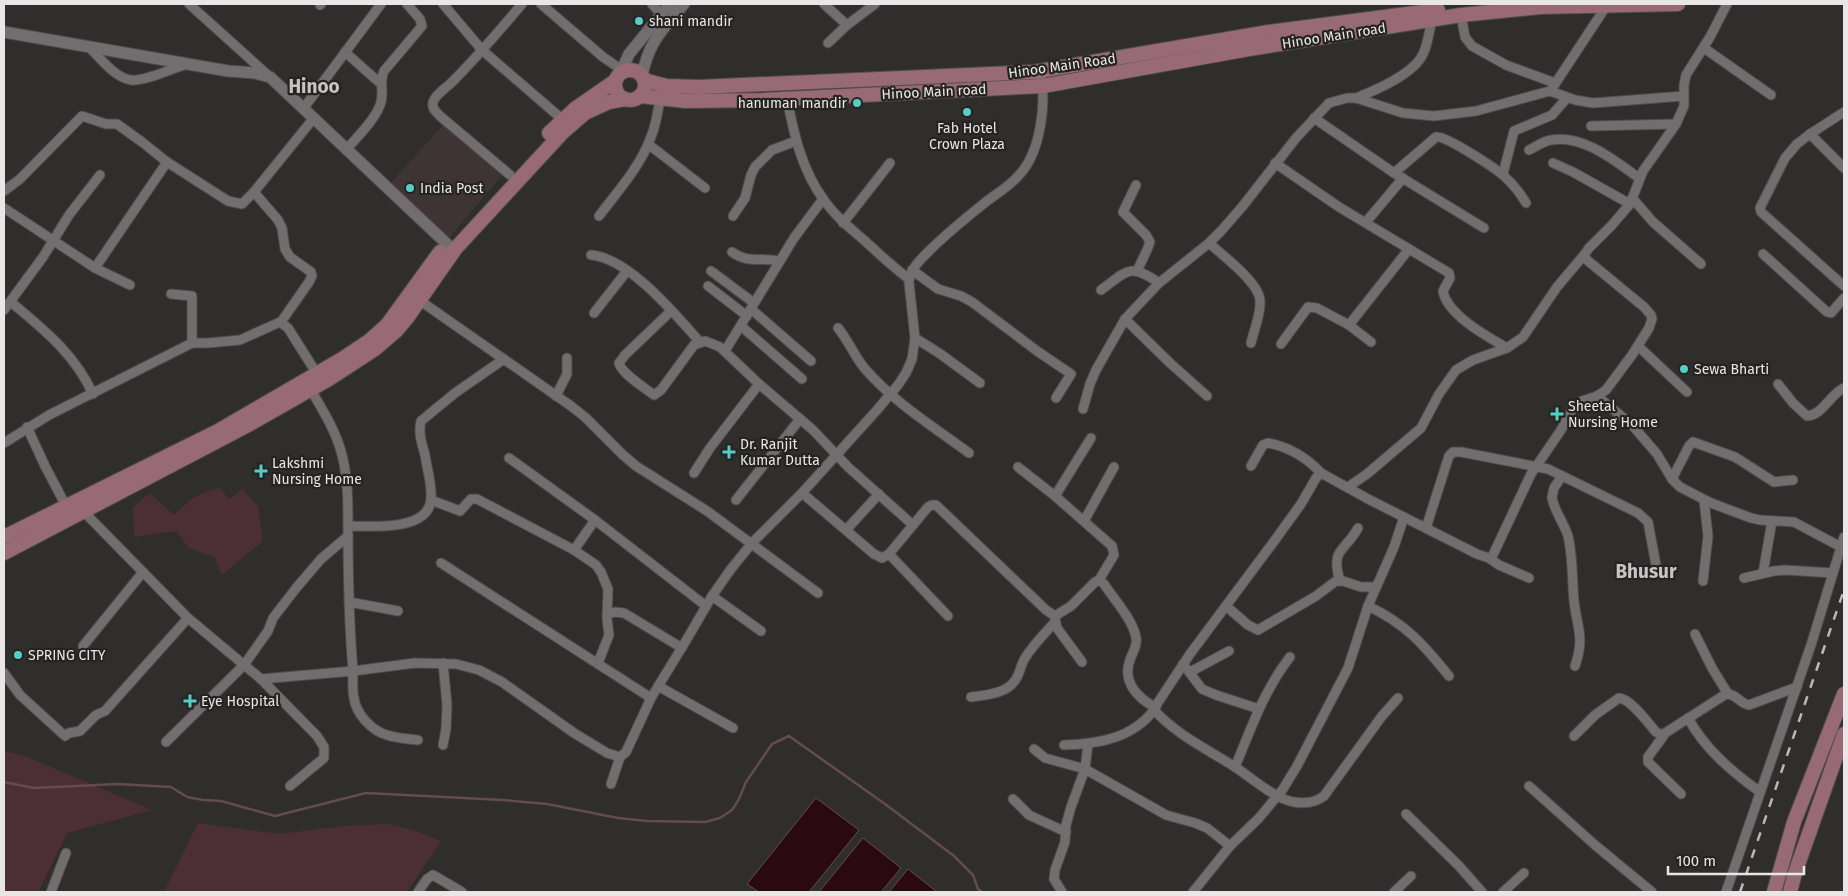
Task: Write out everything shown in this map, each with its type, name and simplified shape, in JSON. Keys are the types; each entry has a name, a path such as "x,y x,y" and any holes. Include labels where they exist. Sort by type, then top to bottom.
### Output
{"main road":[{"name":"Hinoo Main Road","path":"643,78 666,86 699,87 1040,72 1269,32 1477,4"},
{"name":"Hinoo Main road","path":"640,96 660,99 709,101 1044,86 1249,49 1461,15 1540,7 1678,4"},
{"path":"4,537 218,431 317,374 380,332 395,315 447,244 562,119 625,70 638,72 643,78 644,89 640,96 633,100 625,99 609,102 585,113 562,133 456,248 396,331 375,349 311,390 4,553"},
{"path":"619,75 615,86 618,94 625,99"},
{"path":"1774,892 1794,822 1841,712 1844,694"},
{"path":"1790,892 1844,734"}],"street":[{"path":"188,4 270,77 447,244"},
{"path":"303,110 381,4"},
{"path":"346,150 378,109 382,98 381,84 384,71 422,26 420,19 407,4"},
{"path":"443,4 482,50 562,119"},
{"path":"510,175 440,116 433,106 437,96 482,50 522,4"},
{"path":"541,4 603,57 619,75 629,54 670,4"},
{"path":"652,4 661,14"},
{"path":"643,78 646,56 654,38 684,4"},
{"path":"824,4 847,25"},
{"path":"828,43 847,25 875,4"},
{"path":"1348,488 1375,468 1421,428 1439,394 1456,370 1473,360 1507,348 1523,337 1557,287 1589,248 1632,201 1639,178 1676,124 1684,106 1686,76 1704,48 1727,4"},
{"path":"1550,91 1607,5"},
{"path":"1461,15 1465,37 1472,46 1506,65 1555,83"},
{"path":"1356,98 1390,82 1416,64 1423,54 1432,20"},
{"path":"4,32 270,77"},
{"path":"89,47 113,70 125,79 132,81 189,63"},
{"path":"1704,48 1771,95"},
{"path":"345,52 381,84"},
{"path":"611,784 620,758 626,752 651,698 712,596 752,543 802,493 898,385 912,359 915,338 911,274 927,253 955,227 1023,171 1031,156 1040,126 1044,102 1044,86 1040,72"},
{"path":"1083,409 1096,370 1126,319 1159,284 1209,243 1242,207 1275,163 1328,103 1356,98 1403,113 1434,116 1476,111 1550,91 1567,98 1593,103 1684,96"},
{"path":"1502,174 1514,131 1552,115 1567,98"},
{"path":"599,216 635,169 648,144 655,124 660,99"},
{"path":"787,99 796,141 806,167 823,199 843,222 888,262 938,290 961,296 972,302 1036,351 1071,374 1056,398"},
{"path":"1844,112 1797,144 1785,158 1762,203 1761,212 1844,286"},
{"path":"4,191 20,179 82,116 106,124 117,124 168,162 228,201 242,204 254,192 313,119"},
{"path":"1314,118 1394,173 1484,228"},
{"path":"1591,126 1676,124"},
{"path":"1810,134 1844,168"},
{"path":"1394,173 1436,136 1439,136 1451,141 1502,174 1526,203"},
{"path":"733,216 745,198 750,175 755,166 772,150 796,141"},
{"path":"1529,150 1547,141 1572,141 1609,156 1639,178"},
{"path":"648,144 705,188"},
{"path":"95,268 168,162"},
{"path":"1275,163 1339,207 1449,273 1450,278 1443,291 1448,304 1475,328 1507,348"},
{"path":"1554,163 1632,201 1701,264"},
{"path":"843,222 890,164"},
{"path":"4,310 100,174"},
{"path":"1366,222 1403,178"},
{"path":"1136,185 1124,208 1124,212 1150,242 1148,250 1137,270"},
{"path":"4,443 27,427 192,343 240,340 281,322 312,276 311,272 290,257 285,249 282,228 278,220 254,192"},
{"path":"725,351 794,238 823,199"},
{"path":"4,208 95,268 130,285"},
{"path":"1209,243 1245,276 1258,293 1260,300 1259,311 1251,343"},
{"path":"1349,325 1409,248"},
{"path":"732,252 743,259 780,261"},
{"path":"1763,254 1827,312 1834,311 1844,298"},
{"path":"591,255 609,259 628,271 652,292 700,342"},
{"path":"1489,558 1496,552 1536,465 1561,430 1576,404 1597,396 1606,390 1638,346 1651,323 1651,315 1644,307 1587,260 1584,255"},
{"path":"1102,290 1124,272 1137,270 1159,284"},
{"path":"594,313 628,271"},
{"path":"710,271 811,361"},
{"path":"708,286 751,309"},
{"path":"171,294 192,296 192,343"},
{"path":"419,300 585,417 636,466 707,511 818,592"},
{"path":"11,302 65,350 85,376 93,394"},
{"path":"1281,344 1308,308 1316,308 1349,325 1371,342"},
{"path":"671,311 625,355 619,364 622,368 654,395 661,390 684,356 694,345 700,342 712,343 725,351 759,384 800,418 836,455 913,525"},
{"path":"1126,319 1170,363 1207,396"},
{"path":"281,322 288,328 317,374"},
{"path":"740,326 802,379"},
{"path":"838,328 846,337 862,365 891,395 969,453"},
{"path":"915,338 980,383"},
{"path":"1638,346 1687,392"},
{"path":"556,396 567,374 567,358"},
{"path":"348,526 410,523 424,513 432,500 420,434 422,421 455,393 504,359"},
{"path":"694,473 710,448 759,384"},
{"path":"1778,384 1796,407 1808,416 1818,412 1834,395 1844,388"},
{"path":"311,390 333,430 342,456 348,508 349,602 356,708 372,726 387,735 418,740"},
{"path":"1597,396 1632,425 1657,454 1672,479 1680,487 1704,500 1751,518 1794,522 1841,547"},
{"path":"736,500 800,418"},
{"path":"27,427 66,506"},
{"path":"1055,496 1091,438"},
{"path":"1252,466 1263,445 1268,442 1286,448 1303,457 1321,473 1348,488 1477,554 1489,558 1499,565 1529,578"},
{"path":"1672,479 1689,446 1694,442 1735,457 1774,482 1793,480"},
{"path":"1426,528 1447,460 1451,453 1462,452 1536,465 1615,500 1643,516 1648,522 1656,565"},
{"path":"509,458 706,606"},
{"path":"971,697 991,694 1010,686 1015,681 1030,651 1055,619 1099,580 1112,560 1114,551 1108,542 1084,521 1018,468"},
{"path":"1084,521 1114,468"},
{"path":"1064,745 1088,744 1114,739 1134,728 1155,708 1183,664 1276,540 1321,473"},
{"path":"1562,476 1554,488 1552,497 1564,525 1570,548 1574,601 1581,638 1575,666"},
{"path":"802,493 878,556 884,558 928,507 936,505 1055,619 1058,628 1082,662"},
{"path":"846,530 879,494"},
{"path":"432,500 460,511 471,498 477,499 574,550 596,565 606,580 609,635 598,663"},
{"path":"1703,581 1708,536 1704,500"},
{"path":"83,511 188,618 261,679 308,726 324,747 324,758 290,786"},
{"path":"1200,890 1230,846 1250,829 1290,778 1354,654 1368,606 1394,547 1404,517"},
{"path":"574,550 594,520"},
{"path":"1763,573 1772,520"},
{"path":"1340,581 1336,562 1339,552 1358,528"},
{"path":"166,742 244,665 268,631 273,618 297,587 325,556 348,536"},
{"path":"1726,892 1797,686 1844,537"},
{"path":"889,554 948,616"},
{"path":"441,563 651,698"},
{"path":"1744,578 1785,570 1833,573"},
{"path":"83,646 143,572"},
{"path":"1099,580 1104,584 1135,632 1136,644 1127,670 1130,684 1136,694 1155,708 1176,730 1277,795 1295,802 1314,801 1324,796 1398,698"},
{"path":"1226,606 1248,625 1258,630 1316,596 1332,583 1340,581 1361,587 1376,587"},
{"path":"712,596 761,631"},
{"path":"349,602 398,611"},
{"path":"1368,606 1396,620 1411,632 1449,676"},
{"path":"607,614 615,612 624,613 682,648"},
{"path":"4,673 20,695 65,736 68,733 80,731 96,715 105,712 188,618"},
{"path":"1695,634 1707,659 1728,694"},
{"path":"1190,672 1228,651"},
{"path":"1235,767 1271,682 1290,657"},
{"path":"261,679 416,663 443,663 468,666 492,676 574,734 607,754 620,758"},
{"path":"442,745 446,729 447,705 443,663"},
{"path":"1183,664 1199,685 1207,691 1259,709"},
{"path":"658,686 733,728"},
{"path":"1681,794 1647,760 1664,735 1728,694 1734,695 1744,704 1749,705 1797,686"},
{"path":"1574,736 1595,714 1623,698 1630,702 1656,732 1664,735"},
{"path":"1688,718 1702,741 1714,754 1726,766 1760,792"},
{"path":"1062,892 1056,884 1054,875 1065,842 1069,813 1085,769 1088,744"},
{"path":"1034,749 1045,758 1085,769 1166,815 1195,822 1207,828 1230,846"},
{"path":"1529,786 1595,845 1652,892"},
{"path":"1013,799 1029,815 1066,832"},
{"path":"1406,814 1459,866 1482,892"},
{"path":"51,892 66,853"},
{"path":"1503,892 1524,873"},
{"path":"418,892 427,879 434,875 462,892"},
{"path":"1394,892 1411,876"}],"shaded area":[{"path":"445,123 503,174 447,240 388,186"},
{"path":"220,488 229,499 242,489 258,506 263,541 222,575 215,558 189,548 176,531 134,537 133,507 150,493 174,515 195,497"},
{"path":"4,751 25,756 152,810 67,833 38,892 4,892"},
{"path":"816,798 859,830 809,892 759,892 747,884"},
{"path":"198,823 279,834 343,826 388,824 416,831 441,841 407,892 164,892"},
{"path":"863,838 901,868 881,892 819,892"},
{"path":"908,869 937,892 889,892"}],"waterway":[{"path":"4,782 34,788 118,784 171,787 187,797 221,801 275,816 366,793 503,800 547,804 618,818 647,821 705,822 720,818 732,810 746,782 772,744 789,736 954,856 973,875 978,889 982,892"}],"railway":[{"path":"1740,892 1844,590"}],"place":[{"name":"shani mandir","path":"639,21"},
{"name":"hanuman mandir","path":"857,103"},
{"name":"Fab Hotel Crown Plaza","path":"967,112"},
{"name":"India Post","path":"410,188"},
{"name":"Sewa Bharti","path":"1684,369"},
{"name":"Sheetal Nursing Home","path":"1557,414"},
{"name":"Dr. Ranjit Kumar Dutta","path":"729,452"},
{"name":"Lakshmi Nursing Home","path":"261,471"},
{"name":"SPRING CITY","path":"18,655"},
{"name":"Eye Hospital","path":"190,701"}],"district":[{"name":"Hinoo","path":"314,86"},
{"name":"Bhusur","path":"1646,571"}]}
